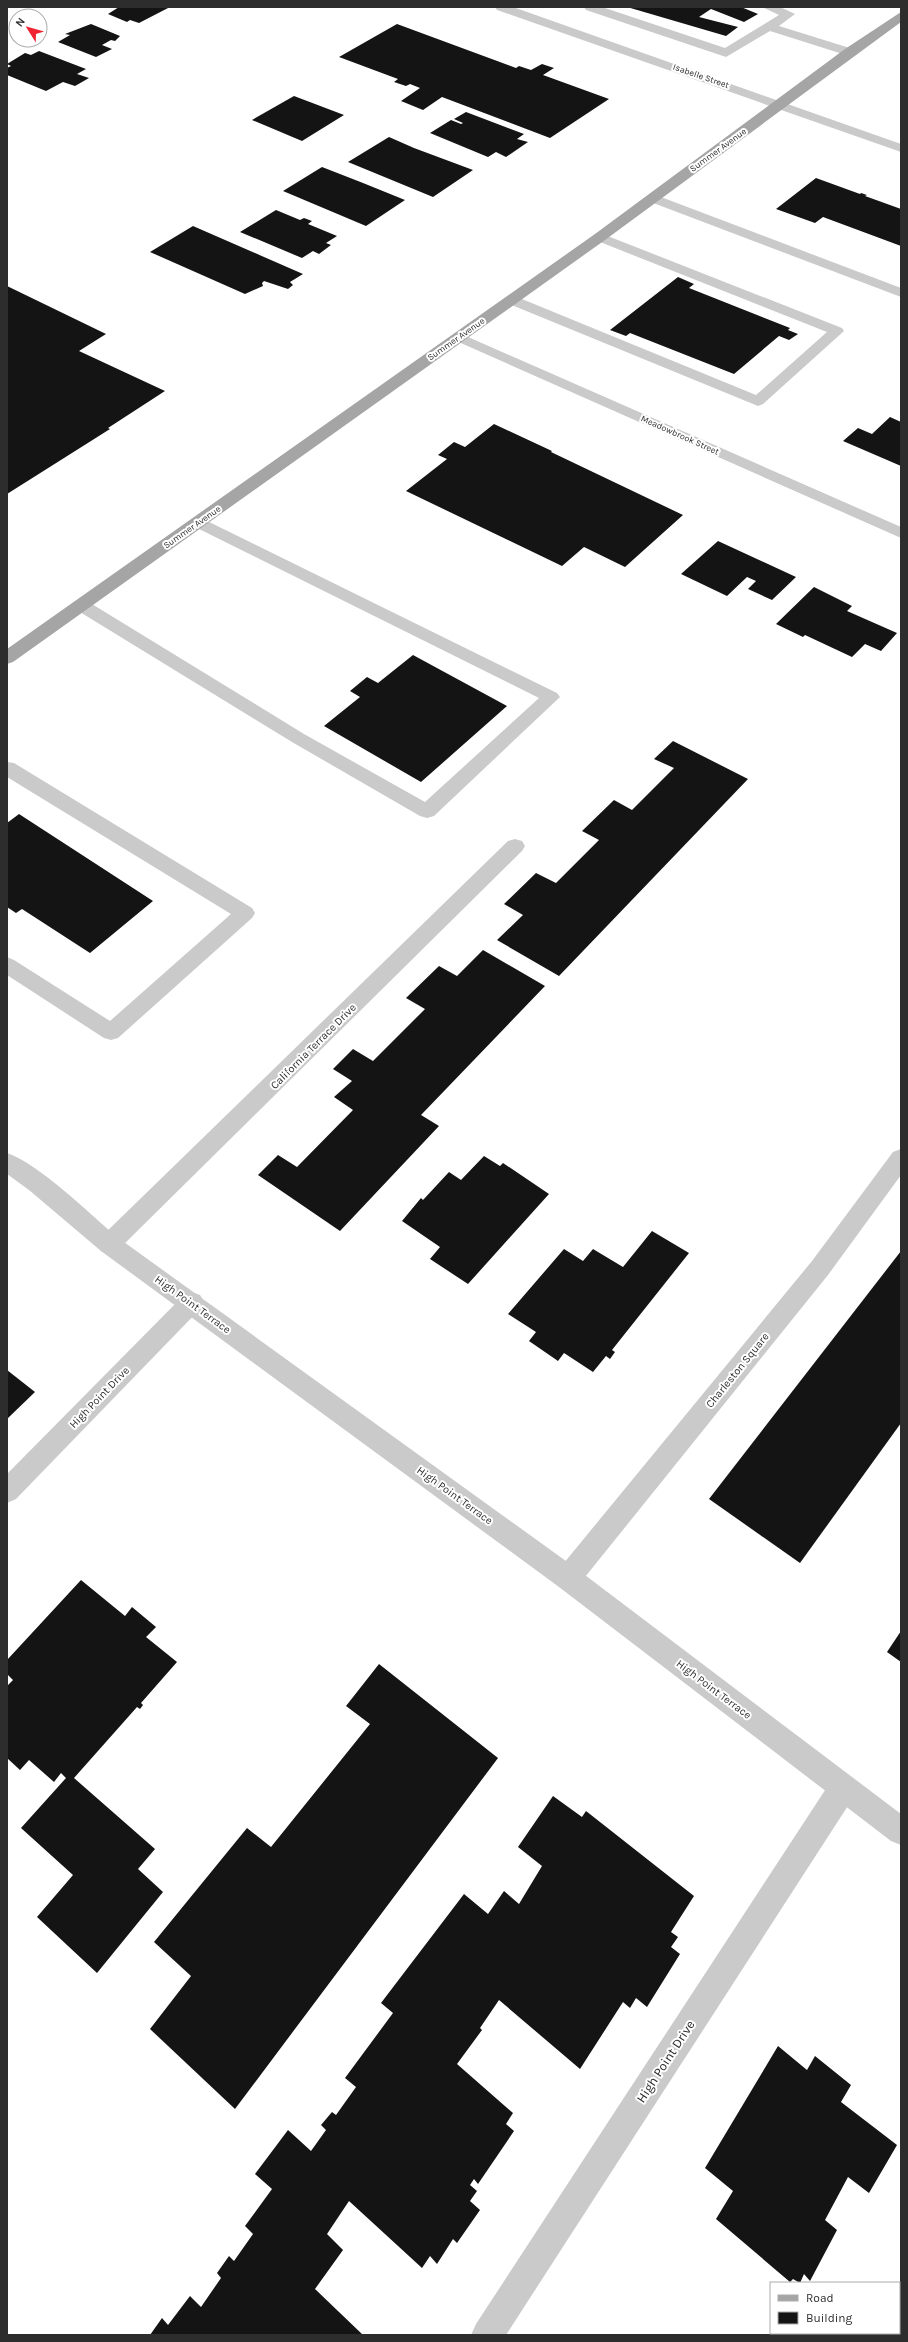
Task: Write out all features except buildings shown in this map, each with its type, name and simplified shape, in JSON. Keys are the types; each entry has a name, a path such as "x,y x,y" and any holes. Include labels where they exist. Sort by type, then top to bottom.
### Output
{"main road":[{"name":"Summer Avenue","path":"7,658 600,237 849,52 901,16"}],"street":[{"name":"Isabelle Street","path":"502,7 781,104 901,148"},
{"path":"590,7 726,53 789,14 768,7"},
{"path":"769,27 849,52"},
{"path":"653,198 901,293"},
{"path":"512,300 758,402 837,331 600,237"},
{"name":"Meadowbrook Street","path":"459,337 901,532"},
{"path":"81,605 144,642 298,738 426,811 551,697 200,522"},
{"path":"7,768 245,913 110,1032 7,965"},
{"name":"California Terrace Drive","path":"109,1244 153,1204 515,846"},
{"name":"Charleston Square","path":"568,1578 820,1268 901,1158"},
{"name":"High Point Terrace","path":"7,1162 36,1183 109,1244 192,1302 568,1578 901,1831"},
{"name":"High Point Drive","path":"7,1491 192,1302"},
{"name":"High Point Drive","path":"487,2335 843,1788"}]}
